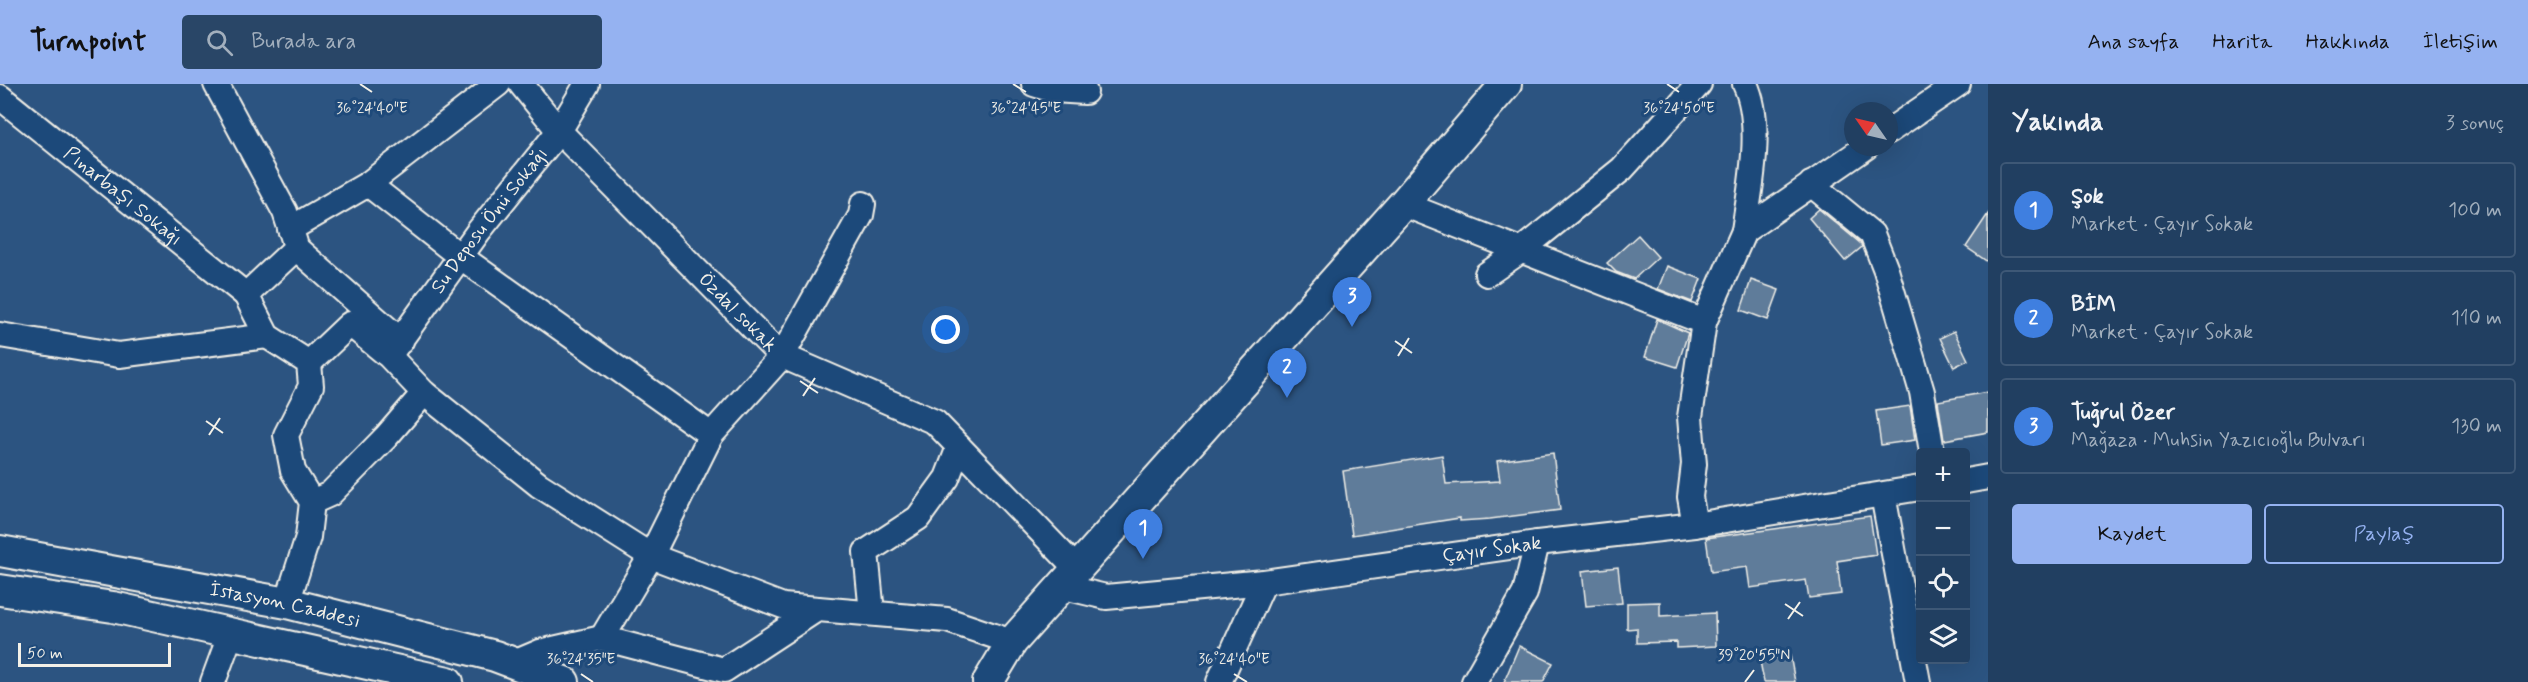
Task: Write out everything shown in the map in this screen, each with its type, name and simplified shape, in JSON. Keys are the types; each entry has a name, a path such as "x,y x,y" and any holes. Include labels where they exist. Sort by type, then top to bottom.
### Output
{"main road":[{"path":"1403,204 1482,84"},
{"path":"988,682 1012,642 1403,204 1506,84"},
{"name":"İstasyon Caddesi","path":"0,551 287,603 495,656 564,682"},
{"name":"İstasyon Caddesi","path":"0,590 113,607 231,633 413,678 448,682"}],"street":[{"path":"216,84 285,212 293,238 395,349 424,393 539,485 651,556 783,606 947,620 1012,642"},
{"path":"309,363 267,336 246,295 293,238 368,184 498,84"},
{"name":"Özdal sokak","path":"521,84 559,131 782,356 935,422 1071,578"},
{"name":"Su Deposu Önü Sokağı","path":"395,349 460,257 559,131 587,84"},
{"path":"1034,84 1053,90 1085,92"},
{"path":"1487,274 1519,252 1622,170 1699,84"},
{"path":"1695,525 1690,497 1694,464 1690,417 1704,322 1744,231 1754,156 1751,98 1744,84"},
{"path":"1898,125 1958,84"},
{"name":"Pınarbaşı Sokağı","path":"0,97 246,295"},
{"path":"1744,231 1853,156"},
{"path":"368,184 460,257 711,435"},
{"path":"1811,184 1872,234 1886,270 1922,392 1931,448"},
{"path":"602,638 651,556 711,435 782,356 861,215 863,204"},
{"path":"1403,204 1519,252 1704,322"},
{"path":"309,363 350,324 395,349"},
{"path":"0,335 119,354 267,336"},
{"path":"287,603 308,537 312,502 293,471 286,435 311,386 309,363"},
{"path":"312,502 330,494 386,438 424,393"},
{"path":"872,614 866,552 918,518 947,478 959,447"},
{"path":"1970,480 1988,477"},
{"name":"Çayır Sokak","path":"1071,578 1106,597 1264,582 1537,543 1695,525 1916,489"},
{"path":"1882,495 1918,682"},
{"path":"1474,682 1525,592 1537,543"},
{"path":"1220,682 1264,582"},
{"path":"514,663 540,652 602,638 724,670 817,609"},
{"path":"213,682 231,633"}],"building":[{"path":"1819,209 1862,247 1845,261 1809,218"},
{"path":"1988,214 1988,262 1966,247"},
{"path":"1638,235 1658,257 1634,279 1616,272 1607,263"},
{"path":"1667,266 1701,279 1692,302 1658,289"},
{"path":"1751,280 1779,290 1768,320 1741,310"},
{"path":"1657,319 1688,333 1677,367 1645,357"},
{"path":"1954,331 1968,360 1954,367 1940,338"},
{"path":"1988,392 1988,432 1944,440 1938,401"},
{"path":"1910,406 1915,440 1881,445 1876,411"},
{"path":"1553,453 1560,510 1490,519 1460,521 1460,518 1352,535 1343,471 1442,455 1446,484 1500,481 1497,461"},
{"path":"1870,516 1876,555 1837,561 1841,594 1809,598 1806,580 1750,588 1747,567 1711,572 1706,538"},
{"path":"1618,567 1622,603 1586,606 1582,571"},
{"path":"1660,602 1660,616 1715,613 1716,646 1677,648 1677,642 1637,643 1637,628 1627,629 1627,603"},
{"path":"1519,646 1553,663 1543,682 1504,682"},
{"path":"1790,655 1795,682 1764,682 1760,661"}],"place":[{"name":"Tuğrul Özer","path":"1352,327"},
{"name":"BİM","path":"1287,398"},
{"name":"Şok","path":"1143,559"}]}
